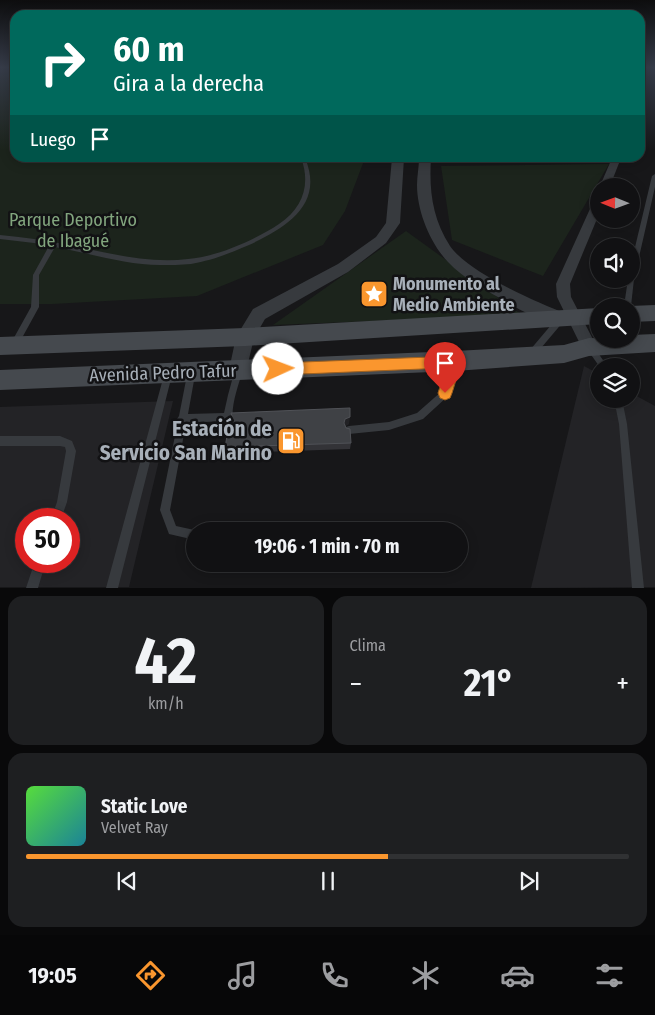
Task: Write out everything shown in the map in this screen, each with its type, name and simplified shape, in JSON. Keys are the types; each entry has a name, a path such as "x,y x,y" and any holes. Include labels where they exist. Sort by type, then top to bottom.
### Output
{"main road":[{"path":"640,314 655,313"},
{"name":"Avenida Pedro Tafur","path":"6,346 244,337 590,317"},
{"name":"Avenida Pedro Tafur","path":"0,380 455,361 564,354 589,346 655,344"}],"street":[{"path":"238,370 244,337 259,314 343,268 381,240 393,223 398,162"},
{"path":"425,162 423,185 427,211 444,248 454,260 516,300 567,319 589,346"},
{"path":"608,178 614,162"},
{"path":"567,319 563,284 590,221"}],"lane":[{"path":"0,236 33,239 53,246 80,248 109,258 159,264 209,259 235,251 285,224 302,206 308,187 309,169 305,162"},
{"path":"640,240 655,176"},
{"path":"6,346 35,306 36,274 53,246"},
{"path":"529,356 567,319"},
{"path":"589,346 597,358"},
{"path":"349,430 389,426 420,416 445,393 455,361"},
{"path":"233,432 229,428 228,417 238,370"},
{"path":"186,533 173,530 165,510 191,372"},
{"path":"112,588 169,373"},
{"path":"620,408 623,424 638,588"},
{"path":"181,419 228,417"},
{"path":"0,440 60,441 69,444 71,451 60,508"},
{"path":"32,588 37,573"}],"shaded area":[{"path":"584,366 590,369 590,408 640,408 640,398 655,406 655,587 531,588"},
{"path":"173,401 129,587 0,587 0,407"}],"green space":[{"name":"Parque Deportivo de Ibagué","path":"0,95 10,95 10,162 363,162 345,211 323,245 197,296 52,304 0,304"},
{"path":"609,164 601,178 590,178 590,196 543,276 452,240 441,166"},
{"path":"406,231 522,315 273,325"}],"building":[{"name":"Estación de Servicio San Marino","path":"350,408 350,417 345,419 344,423 346,428 350,429 351,443 225,447 228,431 232,430 235,425 231,413"}],"place":[{"name":"Monumento al Medio Ambiente","path":"374,294"},
{"name":"Estación de Servicio San Marino","path":"291,441"}],"route":[{"path":"278,369 455,361 445,393"}]}
